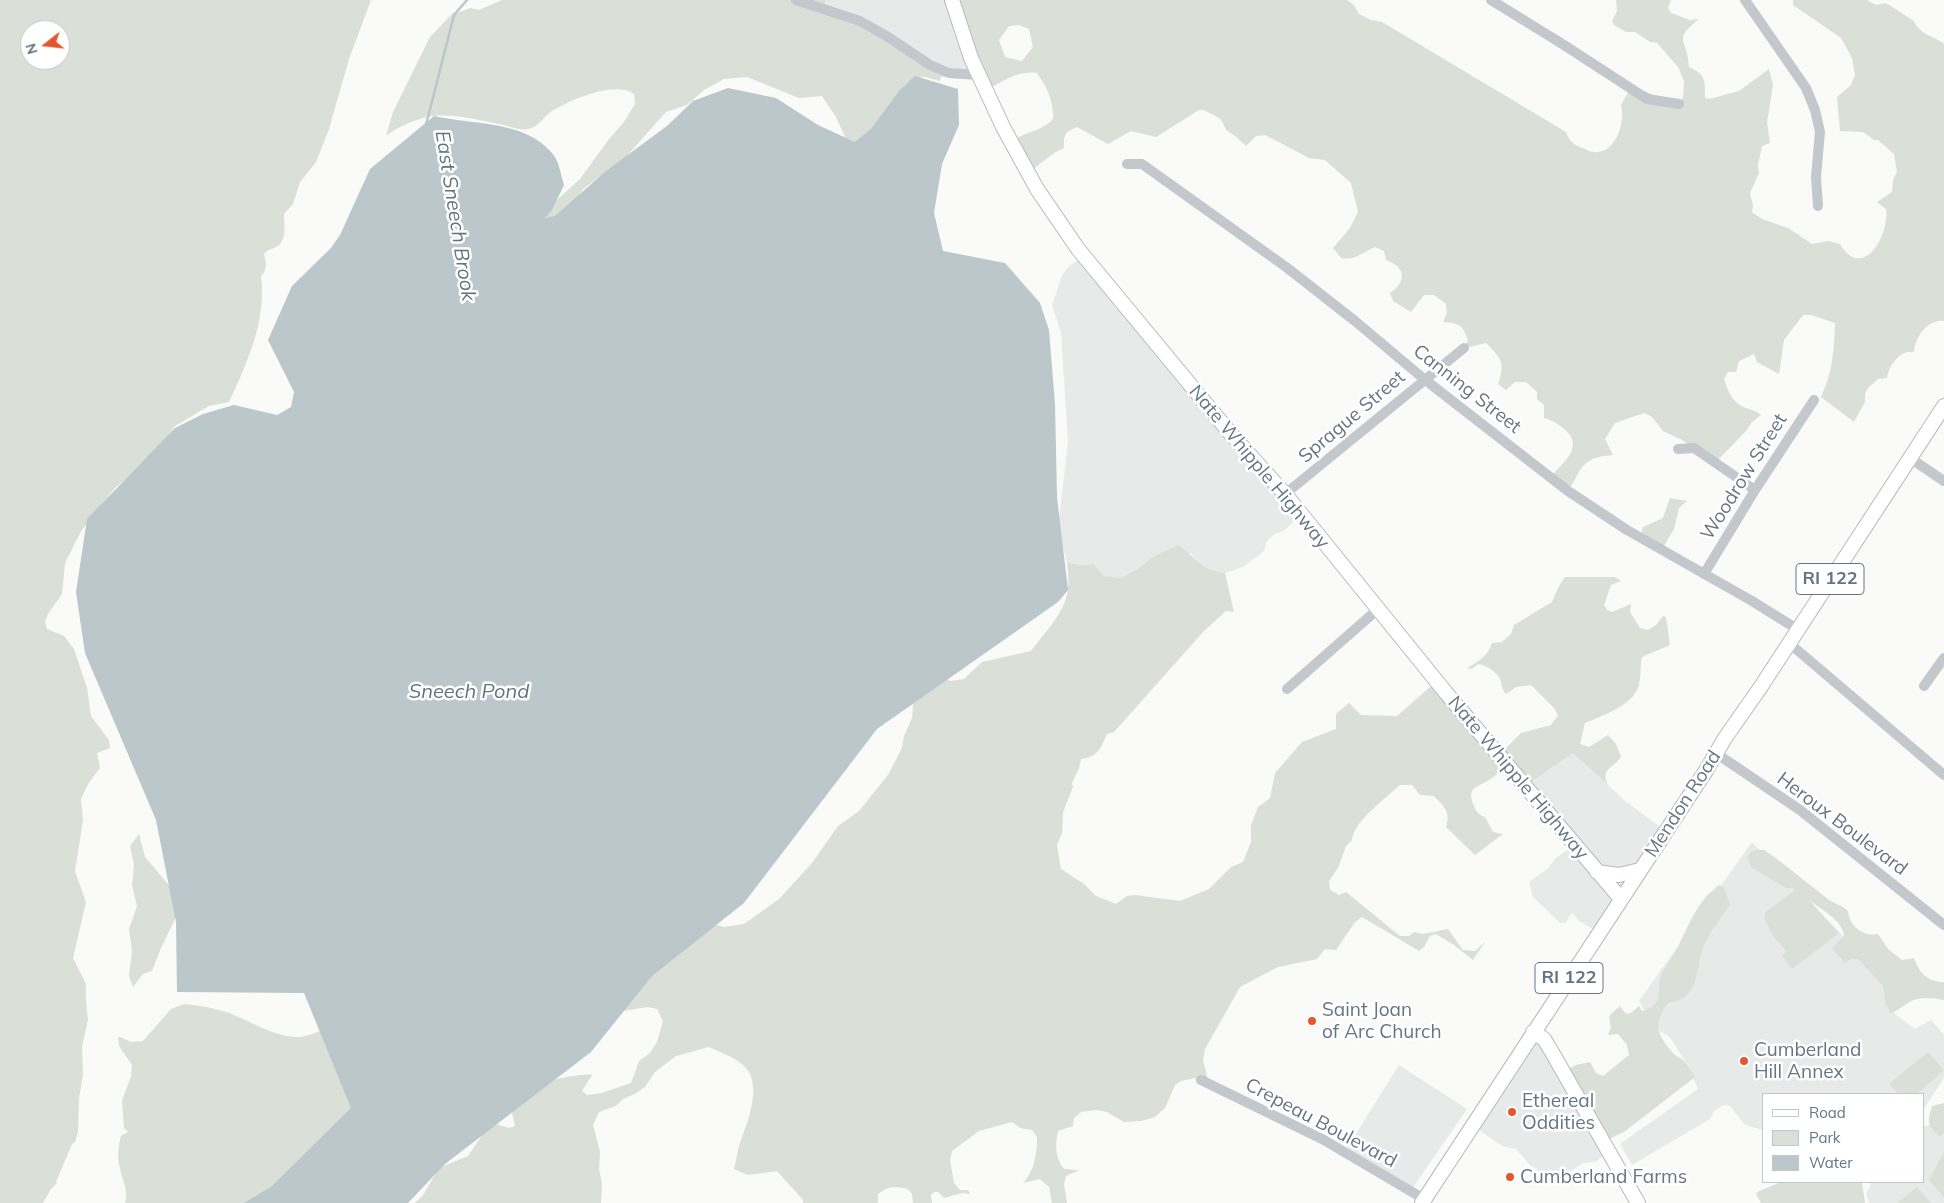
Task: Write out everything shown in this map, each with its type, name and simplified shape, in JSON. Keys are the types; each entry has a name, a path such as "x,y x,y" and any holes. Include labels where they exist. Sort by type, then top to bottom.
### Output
{"main road":[{"name":"Nate Whipple Highway","path":"952,0 978,75 1024,166 1078,249 1230,434 1285,494 1377,610 1621,899"},
{"name":"Mendon Road","path":"1423,1201 1944,406"},
{"path":"1597,872 1619,875 1640,870"},
{"path":"1533,1032 1544,1039 1554,1054 1638,1203"}],"street":[{"path":"796,0 860,21 930,65 949,73 978,75"},
{"path":"1491,0 1647,99 1679,104"},
{"path":"1745,0 1806,88 1815,110 1820,132 1816,177 1818,206"},
{"name":"Canning Street","path":"1127,164 1142,164 1286,267 1355,321 1424,380 1568,491 1627,530 1797,629"},
{"name":"Sprague Street","path":"1285,494 1464,348"},
{"name":"Woodrow Street","path":"1704,574 1754,490 1814,400"},
{"path":"1678,448 1694,448 1754,490"},
{"path":"1910,458 1944,481"},
{"path":"1287,689 1377,610"},
{"path":"1789,643 1944,775"},
{"path":"1924,686 1944,658"},
{"name":"Heroux Boulevard","path":"1717,754 1800,810 1944,925"},
{"name":"Crepeau Boulevard","path":"1201,1080 1324,1140 1423,1201"}],"shaded area":[{"path":"826,0 954,0 981,72 957,74 824,8"},
{"path":"1087,254 1298,517 1285,530 1275,534 1267,541 1264,551 1243,567 1225,573 1214,572 1202,567 1191,553 1151,558 1138,569 1121,578 1104,576 1094,564 1067,563 1058,528 1068,442 1061,332 1052,305 1062,276 1068,267"},
{"path":"1573,753 1624,800 1667,832 1600,933 1579,921 1572,913 1566,923 1560,923 1533,897 1529,882 1547,869 1556,858 1575,845 1527,785"},
{"path":"1752,842 1893,988 1894,1013 1915,1029 1931,1020 1944,1035 1944,1078 1924,1108 1924,1093 1762,1093 1762,1130 1745,1125 1730,1106 1724,1105 1714,1111 1710,1119 1632,1165 1620,1144 1698,1089 1687,1064 1669,1036 1661,1032 1650,1020 1639,1001"},
{"path":"1538,1030 1611,1151 1595,1162 1583,1163 1562,1177 1555,1186 1551,1180 1540,1175 1537,1169 1531,1166 1516,1149 1502,1146 1475,1127"},
{"path":"1399,1065 1467,1109 1412,1189 1347,1148"},
{"path":"1933,1123 1944,1136 1944,1203 1869,1203 1866,1193 1871,1185 1869,1183 1924,1183 1924,1125"}],"green space":[{"path":"0,0 371,0 349,59 329,129 316,162 300,182 293,204 284,214 284,231 281,243 264,254 266,266 261,276 261,309 258,325 249,357 229,402 209,406 175,426 156,453 115,488 81,531 65,563 62,594 48,614 45,622 47,629 64,636 74,649 87,688 91,716 109,740 110,748 97,753 100,768 88,784 81,799 83,820 75,871 86,902 73,958 86,984 88,1019 82,1047 83,1075 79,1098 78,1132 57,1183 43,1203 0,1203"},
{"path":"502,0 826,0 824,8 863,23 948,75 941,77 940,81 925,77 914,78 883,127 853,144 847,141 836,117 822,96 799,98 747,77 724,79 704,90 687,105 666,112 625,158 583,189 570,209 561,217 546,220 546,210 580,179 624,122 635,104 634,94 626,90 616,89 593,93 552,111 535,126 528,129 517,129 466,118 441,116 416,120 386,136 393,112 430,37 454,12 455,14 470,8 479,10"},
{"path":"954,0 1347,0 1354,5 1359,14 1371,20 1382,22 1566,132 1570,140 1577,146 1592,152 1601,151 1608,148 1617,136 1622,120 1621,105 1632,85 1653,95 1681,100 1683,98 1684,81 1678,67 1657,43 1650,42 1635,32 1626,32 1614,25 1612,21 1617,11 1616,0 1671,0 1668,8 1671,13 1690,20 1699,19 1685,32 1683,40 1689,67 1702,76 1705,98 1709,99 1739,91 1769,69 1773,85 1767,123 1770,143 1762,146 1758,165 1759,173 1750,193 1753,206 1752,212 1762,219 1788,228 1812,244 1828,241 1840,244 1848,255 1857,258 1865,257 1873,251 1884,231 1886,209 1877,202 1892,192 1893,180 1897,172 1894,154 1878,140 1874,140 1863,132 1840,131 1837,97 1851,85 1855,75 1852,58 1841,38 1793,5 1793,0 1867,0 1876,5 1886,3 1914,21 1923,32 1944,44 1944,321 1933,323 1923,330 1914,352 1904,353 1896,359 1890,368 1887,378 1878,379 1868,388 1865,394 1865,402 1854,422 1821,397 1832,361 1835,323 1811,315 1803,315 1784,340 1779,374 1757,362 1754,354 1739,361 1736,372 1728,372 1724,379 1734,400 1741,406 1761,415 1751,423 1747,430 1718,460 1707,458 1682,440 1663,431 1652,417 1644,413 1615,423 1605,439 1613,455 1597,458 1586,463 1567,490 1551,476 1570,454 1573,442 1570,435 1561,427 1544,418 1544,405 1537,399 1537,392 1526,382 1515,382 1506,390 1498,384 1502,371 1501,361 1486,343 1465,348 1468,340 1464,331 1459,325 1443,322 1447,313 1446,304 1434,295 1424,295 1411,312 1393,301 1390,293 1396,289 1402,275 1401,271 1393,263 1386,260 1384,251 1375,247 1355,257 1346,259 1341,258 1333,248 1350,228 1358,212 1351,183 1325,160 1309,158 1265,135 1256,136 1246,146 1226,130 1221,119 1204,110 1199,110 1156,137 1131,131 1108,144 1077,127 1067,132 1064,138 1064,148 1054,153 1031,171 1015,139 1041,128 1053,119 1051,101 1044,84 1037,73 1031,72 1012,77 988,89","holes":["1019,25 1029,29 1033,47 1022,61 1005,57 999,40 1009,26"]},
{"path":"1670,498 1687,501 1679,508 1674,529 1662,549 1640,537 1643,527 1663,518"},
{"path":"1178,545 1204,566 1217,572 1225,573 1234,612 1226,611 1204,631 1114,732 1107,734 1098,751 1087,758 1081,759 1063,812 1062,833 1057,845 1061,869 1084,884 1096,896 1116,904 1127,896 1135,895 1180,901 1209,889 1231,867 1243,862 1251,842 1251,825 1258,807 1270,798 1275,773 1302,742 1336,729 1336,714 1349,703 1361,715 1397,716 1438,680 1501,753 1521,733 1551,725 1558,715 1554,708 1531,685 1516,687 1506,694 1496,673 1486,666 1479,664 1471,669 1467,668 1485,655 1492,643 1502,642 1511,634 1514,625 1552,602 1565,577 1615,577 1621,581 1611,585 1604,605 1607,610 1612,612 1631,604 1630,612 1640,628 1648,630 1656,625 1663,616 1666,617 1670,645 1642,657 1640,682 1636,692 1616,709 1585,723 1580,744 1589,747 1608,735 1616,744 1621,756 1607,771 1606,779 1608,785 1573,753 1527,785 1507,763 1494,776 1476,787 1472,792 1472,800 1477,812 1485,817 1493,832 1503,834 1475,855 1446,827 1447,813 1444,806 1434,796 1420,795 1412,785 1400,785 1364,818 1354,833 1352,840 1346,846 1338,868 1329,881 1330,890 1339,895 1346,892 1400,936 1409,936 1414,932 1423,934 1448,929 1463,950 1475,951 1485,942 1473,960 1436,934 1430,936 1424,947 1419,951 1362,917 1355,922 1336,950 1325,949 1317,959 1278,967 1240,987 1205,1049 1203,1060 1209,1084 1195,1078 1181,1081 1175,1085 1165,1108 1155,1117 1141,1121 1124,1122 1107,1112 1097,1110 1081,1112 1074,1118 1073,1126 1058,1131 1056,1151 1061,1165 1064,1169 1079,1170 1066,1176 1064,1184 1067,1203 1052,1203 1049,1187 1040,1179 1023,1183 1033,1167 1037,1137 1032,1130 1020,1128 1012,1122 979,1131 952,1151 950,1160 954,1183 960,1190 968,1190 970,1194 962,1193 944,1198 938,1192 934,1192 931,1195 932,1203 913,1203 912,1194 908,1189 896,1187 885,1189 878,1194 878,1203 803,1203 803,1200 777,1171 748,1175 734,1169 752,1105 753,1083 743,1065 709,1047 676,1056 655,1072 645,1087 623,1099 616,1106 599,1112 593,1125 600,1152 601,1203 415,1203 423,1195 439,1168 468,1156 487,1128 496,1124 509,1128 515,1126 509,1100 518,1091 551,1080 586,1075 592,1075 582,1091 587,1095 602,1093 631,1083 639,1061 650,1053 657,1042 663,1021 657,1009 648,1007 624,1011 619,1007 705,922 724,927 744,924 779,899 812,863 838,826 859,811 888,775 902,748 904,736 912,718 914,694 939,678 951,681 964,679 982,662 1031,651 1060,613 1064,604 1068,584 1067,563 1094,564 1104,576 1121,578 1138,569 1151,558"},
{"path":"139,834 145,857 173,890 177,915 152,971 143,974 133,987 129,976 132,951 129,929 137,906 132,885 134,865 130,846"},
{"path":"1764,850 1828,899 1846,909 1854,926 1862,932 1878,934 1888,949 1902,960 1914,958 1925,976 1938,982 1944,982 1944,1000 1921,998 1890,1013 1886,1004 1883,986 1858,959 1851,959 1845,963 1832,948 1844,936 1840,925 1830,915 1809,900 1839,933 1792,969 1782,956 1786,951 1774,937 1764,918 1766,912 1795,890 1793,888 1786,888 1751,867 1747,857 1751,852"},
{"path":"1718,885 1724,887 1730,905 1704,945 1692,989 1679,1000 1668,1003 1658,1023 1660,1035 1664,1041 1674,1054 1683,1060 1695,1077 1624,1132 1607,1140 1568,1069 1590,1062 1596,1073 1603,1076 1629,1055 1627,1045 1618,1034 1608,1035 1611,1027 1609,1016 1620,1006 1626,1014 1631,1013 1639,1006 1642,1011 1655,1004 1659,995 1662,973 1675,953 1696,911"},
{"path":"184,1004 223,1011 285,1036 303,1037 331,1027 377,1104 283,1203 125,1203 126,1190 118,1152 121,1136 128,1132 124,1128 122,1100 131,1077 132,1065 119,1046 118,1036 131,1042 143,1041 171,1009"},
{"path":"1928,1052 1944,1070 1918,1093 1897,1093 1889,1084"},
{"path":"1944,1103 1944,1134 1939,1136 1930,1126 1929,1116 1932,1106"},
{"path":"1944,1152 1944,1197 1929,1180"},
{"path":"1779,1183 1862,1183 1865,1203 1761,1203 1756,1194"},
{"path":"1917,1187 1931,1203 1897,1203"}],"water":[{"name":"Sneech Pond","path":"915,76 958,89 959,125 942,164 934,213 943,251 1005,263 1040,303 1049,330 1055,404 1057,497 1068,590 1058,602 877,729 744,903 652,976 591,1052 445,1164 408,1203 244,1203 271,1187 351,1108 304,993 177,992 176,922 156,820 85,653 76,592 87,519 175,428 203,414 234,405 277,415 291,407 294,392 268,340 292,286 331,248 340,235 370,169 434,116 513,129 540,142 552,153 558,164 564,185 552,210 545,218 555,216 606,171 667,126 693,101 728,88 776,98 818,125 855,142 871,129 899,91"}],"waterway":[{"name":"East Sneech Brook","path":"426,125 454,15 467,0"}],"place":[{"name":"Saint Joan of Arc Church","path":"1312,1021"},
{"name":"Cumberland Hill Annex","path":"1744,1061"},
{"name":"Ethereal Oddities","path":"1512,1112"},
{"name":"Cumberland Farms","path":"1510,1177"}]}
